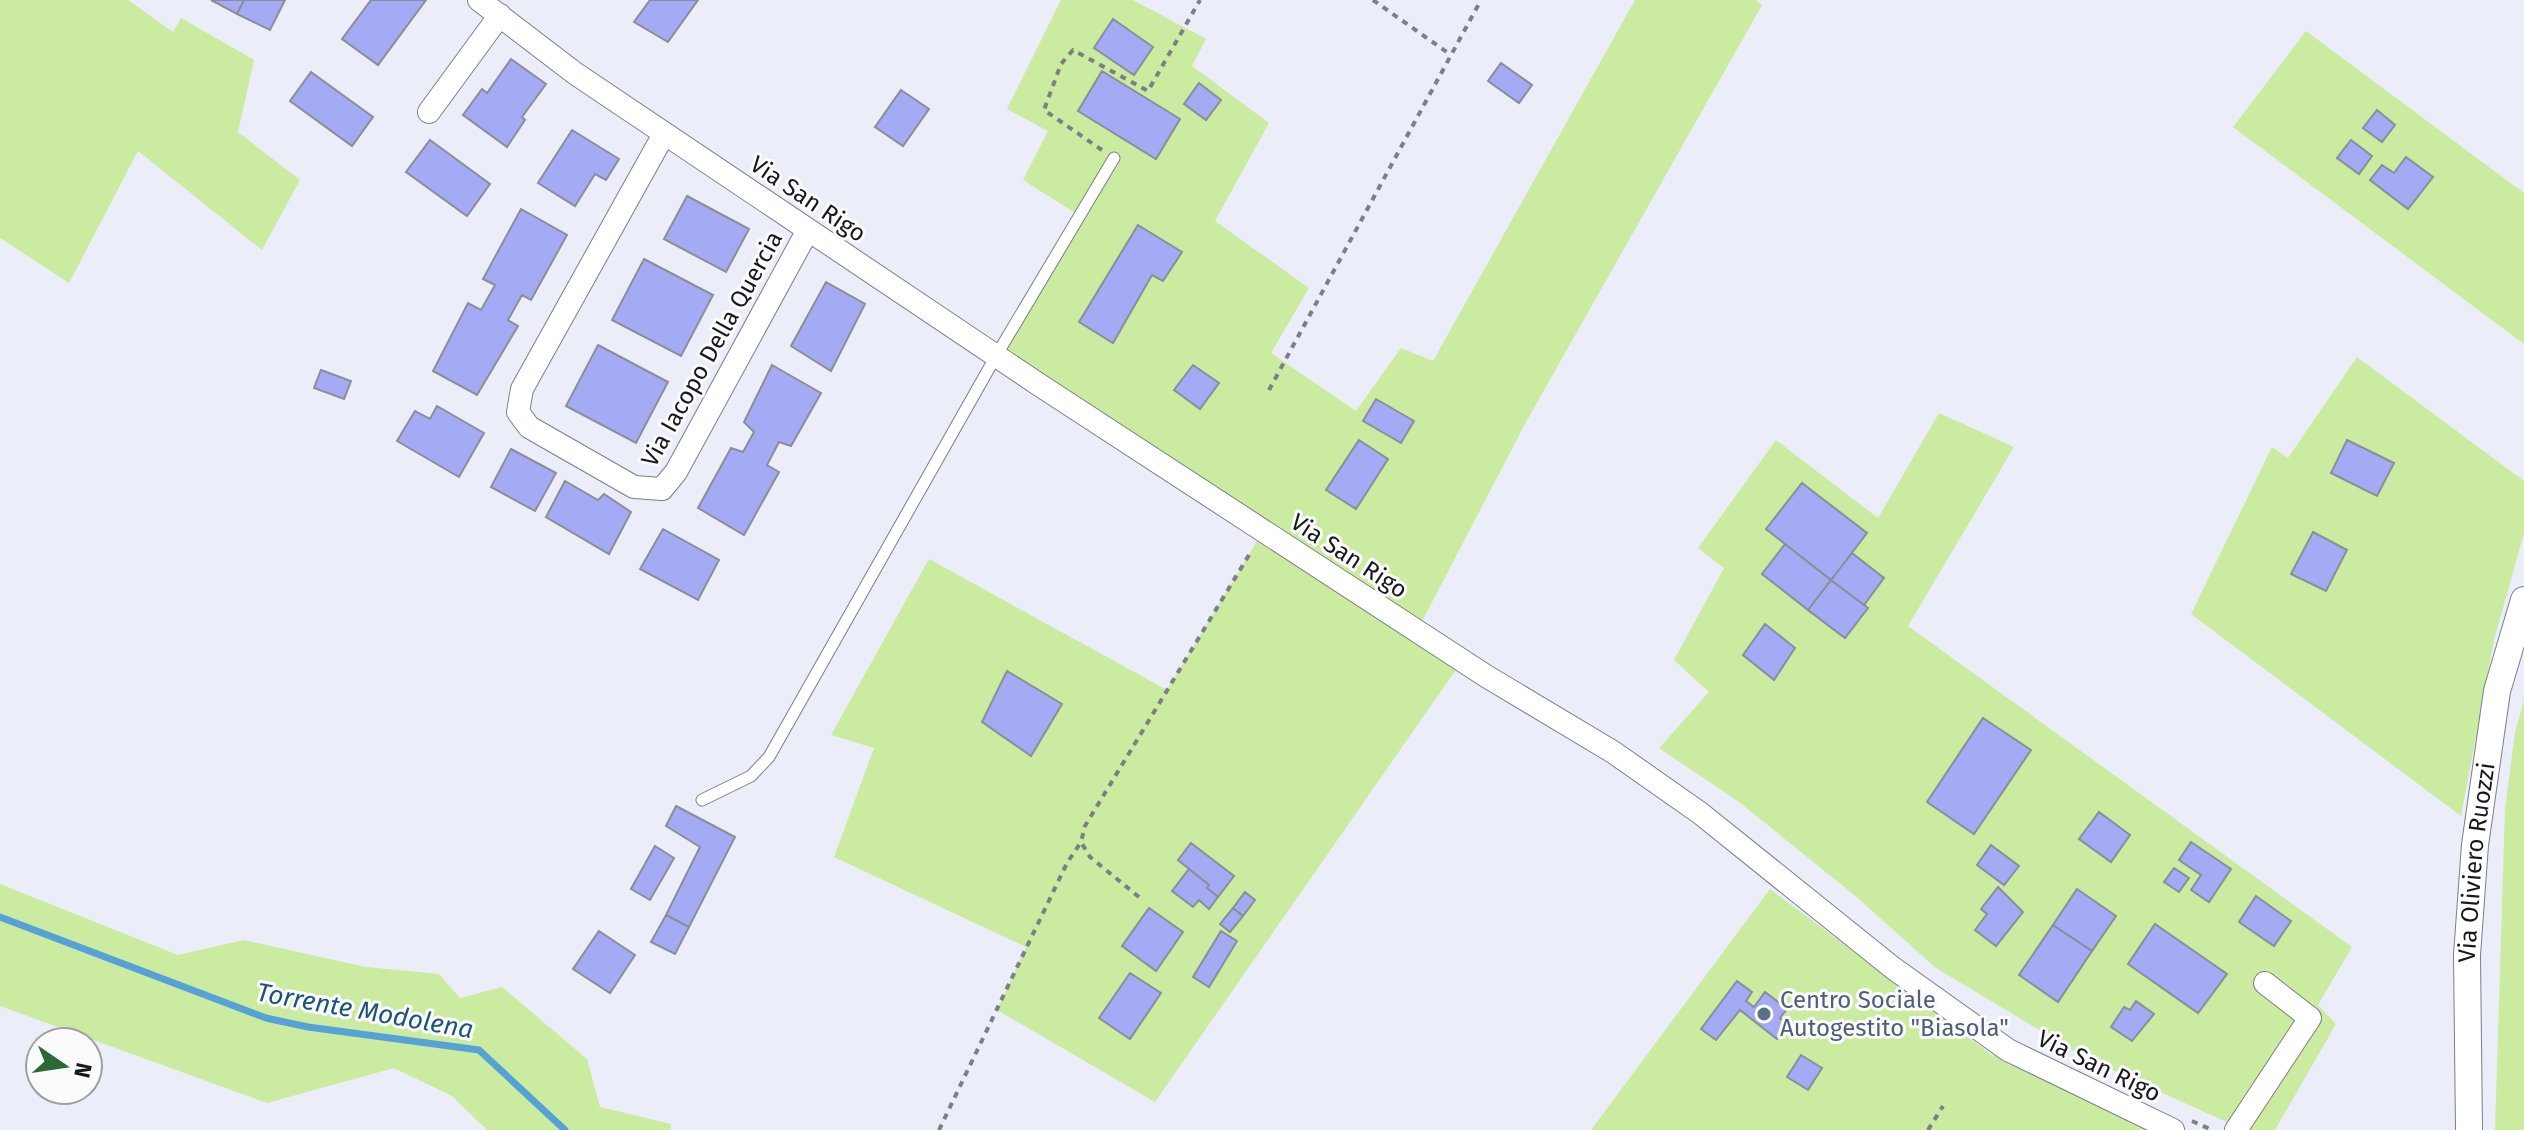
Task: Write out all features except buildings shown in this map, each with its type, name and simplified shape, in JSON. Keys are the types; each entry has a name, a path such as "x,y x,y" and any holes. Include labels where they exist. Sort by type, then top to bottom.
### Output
{"street":[{"name":"Via San Rigo","path":"479,0 576,74 996,356 1486,676 1637,769 1700,813 1893,968 2008,1050 2173,1130"},
{"path":"429,112 500,15"},
{"name":"Via Iacopo Della Quercia","path":"664,134 522,389 518,412 529,427 634,487 648,491 662,489 676,472 808,230"},
{"name":"Via Oliviero Ruozzi","path":"2469,1130 2467,955 2475,845 2497,691 2524,600"},
{"path":"2236,1130 2310,1018 2265,983"}],"lane":[{"path":"702,800 751,776 769,757 996,356 1114,158"}],"path":[{"path":"1114,158 1044,110 1061,64 1073,50 1148,91 1200,0"},
{"path":"1373,0 1451,55"},
{"path":"1269,390 1481,0"},
{"path":"939,1130 1067,863 1081,842 1085,826 1264,531"},
{"path":"1081,842 1090,857 1139,897"},
{"path":"1928,1130 1943,1106"}],"green space":[{"path":"0,0 128,0 173,32 181,18 254,60 238,132 300,180 262,250 138,151 69,283 0,238"},
{"path":"1061,0 1133,0 1206,39 1192,66 1269,123 1215,221 1309,288 1271,353 1356,411 1401,348 1433,361 1635,0 1755,0 1762,5 1526,422 1417,631 1462,661 1155,1102 997,1010 1026,947 834,857 874,748 831,735 929,559 1167,690 1263,531 996,356 1080,216 1023,180 1048,131 1007,109"},
{"path":"2306,31 2524,193 2524,344 2233,127"},
{"path":"2357,357 2524,481 2524,533 2494,640 2461,816 2191,614 2272,447 2288,458"},
{"path":"1939,413 2014,447 1908,626 2352,947 2318,1005 2336,1024 2275,1130 2244,1130 2086,1058 1936,968 1853,894 1739,802 1659,748 1709,692 1674,660 1724,568 1698,548 1776,440 1878,518"},
{"path":"2524,700 2524,1130 2495,1130 2505,809 2515,732"},
{"path":"0,884 178,955 244,940 366,967 439,974 460,998 502,987 587,1059 600,1107 671,1124 671,1130 487,1130 452,1096 394,1068 267,1103 104,1044 104,1026 55,1026 0,1006"},
{"path":"1770,889 1993,1056 2001,1044 2173,1130 1591,1130"}],"waterway":[{"name":"Torrente Modolena","path":"0,917 266,1018 308,1027 479,1050 565,1130"}],"place":[{"name":"Centro Sociale Autogestito \"Biasola\"","path":"1764,1014"}]}
